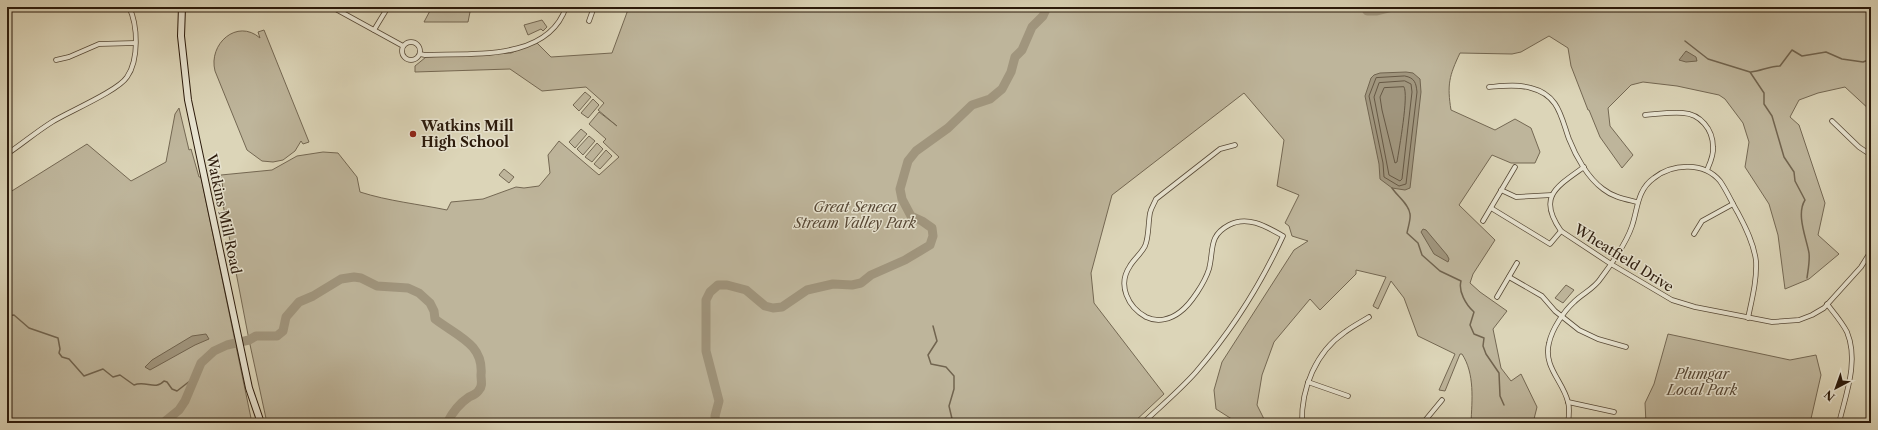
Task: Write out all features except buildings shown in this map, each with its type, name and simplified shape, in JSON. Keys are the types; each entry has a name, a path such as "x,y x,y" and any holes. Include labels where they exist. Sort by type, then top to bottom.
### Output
{"street":[{"path":"7,154 52,122 123,82 133,66 135,54 134,22 128,7"},
{"name":"Watkins Mill Road","path":"182,7 181,36 188,100 249,388 261,423"},
{"path":"332,7 403,46"},
{"path":"374,30 388,7"},
{"path":"420,54 425,55 517,50 534,42 549,31 564,13 566,7"},
{"path":"589,21 594,7"},
{"path":"414,41 420,46 420,54 414,60 408,59 402,54 403,46 406,42 414,41"},
{"path":"56,60 69,57 99,44 134,43"},
{"path":"1489,88 1528,87 1549,97 1557,105 1569,138 1584,167 1596,184 1604,191 1617,197 1637,202"},
{"path":"1646,116 1684,113 1698,118 1704,123 1710,131 1713,147 1707,170"},
{"path":"1832,121 1859,147 1871,155"},
{"path":"1143,423 1195,372 1248,304 1270,264 1283,236 1262,225 1246,221 1233,223 1216,236 1212,244 1209,269 1204,282 1181,312 1171,318 1157,320 1138,312 1130,304 1124,287 1126,273 1144,247 1150,211 1156,199 1220,149 1235,145"},
{"path":"1568,423 1568,402 1565,392 1552,370 1548,351 1551,336 1562,317 1575,301 1597,284 1611,264 1632,226 1637,202 1646,185 1663,172 1683,166 1707,170 1720,182 1733,204 1747,232 1756,260 1756,281 1748,318"},
{"path":"1501,190 1516,197 1552,195 1561,183 1584,167"},
{"path":"1482,221 1515,168"},
{"name":"Wheatfield Drive","path":"1552,195 1550,200 1552,219 1561,231 1611,264 1672,300 1695,307 1748,318 1772,322 1799,320 1812,316 1828,304 1862,267 1871,251"},
{"path":"1694,234 1702,221 1733,204"},
{"path":"1490,208 1550,244 1561,231"},
{"path":"1497,298 1517,263"},
{"path":"1509,277 1542,296 1555,311 1579,330 1598,339 1626,347"},
{"path":"1828,304 1847,332 1852,366 1839,423"},
{"path":"1302,423 1303,405 1308,382 1317,362 1331,344 1345,332 1369,317"},
{"path":"1308,382 1348,396"},
{"path":"1423,423 1442,400"},
{"path":"1568,402 1614,412"}],"green space":[{"path":"432,7 471,7 468,22 424,22"},
{"name":"Great Seneca Stream Valley Park","path":"629,7 1761,7 1766,10 1862,7 1871,10 1871,111 1845,87 1818,93 1799,100 1790,117 1799,125 1825,203 1818,235 1839,254 1809,279 1785,289 1778,235 1769,204 1745,167 1749,142 1743,123 1725,99 1719,95 1677,86 1643,82 1631,85 1608,108 1610,126 1633,155 1622,168 1600,137 1571,66 1568,48 1549,36 1521,52 1512,54 1460,53 1453,68 1449,87 1451,110 1495,130 1515,119 1531,128 1540,152 1535,163 1511,163 1492,155 1459,205 1495,240 1473,274 1470,283 1507,311 1493,329 1501,368 1511,381 1521,374 1537,407 1533,423 1471,423 1471,379 1462,354 1460,354 1445,391 1439,390 1455,354 1418,336 1404,298 1391,281 1378,309 1373,306 1386,277 1356,270 1356,274 1320,310 1310,299 1274,342 1262,375 1257,405 1266,423 1238,423 1216,409 1214,390 1222,362 1294,250 1308,241 1292,236 1289,226 1285,223 1299,195 1277,186 1284,140 1244,93 1112,195 1091,273 1094,303 1164,394 1133,423 267,423 249,340 220,189 223,189 221,175 272,170 297,156 323,152 338,153 357,177 360,192 392,200 447,210 451,202 483,199 516,187 524,188 539,186 550,173 548,155 559,141 599,175 619,157 603,142 606,139 589,124 599,112 617,126 598,110 604,103 586,87 542,91 510,69 415,72 415,66 426,57 511,53 536,42 551,57 612,53"},
{"path":"542,20 547,27 543,31 541,29 528,35 524,25"},
{"path":"264,30 309,142 303,144 301,141 295,151 283,160 273,162 262,161 247,150 215,71 214,61 220,43 226,37 242,31 251,33 260,38 258,32"},
{"path":"585,92 591,97 579,111 573,105"},
{"path":"593,99 599,105 588,118 581,113"},
{"path":"179,108 189,150 191,149 199,177 201,177 252,423 7,423 7,194 87,144 131,181 166,162 175,114"},
{"path":"581,129 587,134 575,148 569,142"},
{"path":"589,136 595,141 583,155 577,149"},
{"path":"597,143 603,149 592,162 585,157"},
{"path":"606,150 612,156 600,169 594,164"},
{"path":"504,169 514,177 509,183 499,175"},
{"path":"1566,285 1574,290 1563,303 1555,298"},
{"name":"Plumgar Local Park","path":"1668,334 1790,360 1816,355 1821,375 1810,423 1646,423 1645,403 1654,384"}],"water":[{"path":"1686,51 1696,57 1697,61 1686,62 1679,60"},
{"path":"1380,73 1413,73 1420,79 1421,92 1410,188 1405,190 1392,188 1380,179 1379,164 1365,96 1371,78 1374,75"},
{"path":"1423,229 1426,230 1447,255 1449,259 1448,262 1434,254 1421,232"},
{"path":"206,334 209,339 195,345 150,370 145,367 152,360 192,336"}],"waterway":[{"path":"716,423 715,416 719,401 706,351 706,300 710,292 718,285 727,285 746,290 765,306 773,308 782,307 807,290 833,284 852,285 861,283 871,275 905,260 930,245 933,236 932,228 911,216 902,199 900,189 908,161 916,151 948,128 972,105 990,99 1002,89 1011,72 1015,57 1022,50 1032,27 1043,16 1047,7"},
{"path":"1365,7 1367,11 1377,11 1393,7"},
{"path":"1685,41 1708,59 1750,72 1764,93 1764,104 1772,116 1784,157 1794,172 1795,181 1805,200 1801,212 1809,253 1807,278"},
{"path":"1751,72 1780,66 1792,50 1802,56 1826,52 1842,59 1863,62 1871,59"},
{"path":"1392,188 1409,210 1410,218 1407,233 1418,243 1422,255 1440,271 1461,281 1460,285 1463,298 1474,312 1470,325 1474,334 1484,338 1483,346 1486,354 1499,373 1500,396 1504,405"},
{"path":"163,423 179,410 185,401 201,363 214,351 227,345 249,340 256,336 277,336 283,331 286,317 299,302 313,296 341,279 354,277 361,278 377,286 408,288 419,293 430,303 434,311 435,319 460,336 474,348 481,364 481,387 475,394 459,405 447,423"},
{"path":"7,316 14,315 29,328 58,338 60,349 59,353 62,357 69,359 84,376 103,369 113,377 120,375 134,385 157,385 164,381 167,382 172,389 177,391 195,377"},
{"path":"933,326 937,341 928,355 931,364 946,367 954,376 954,389 949,406 953,423"}],"place":[{"name":"Watkins Mill High School","path":"413,134"}]}
